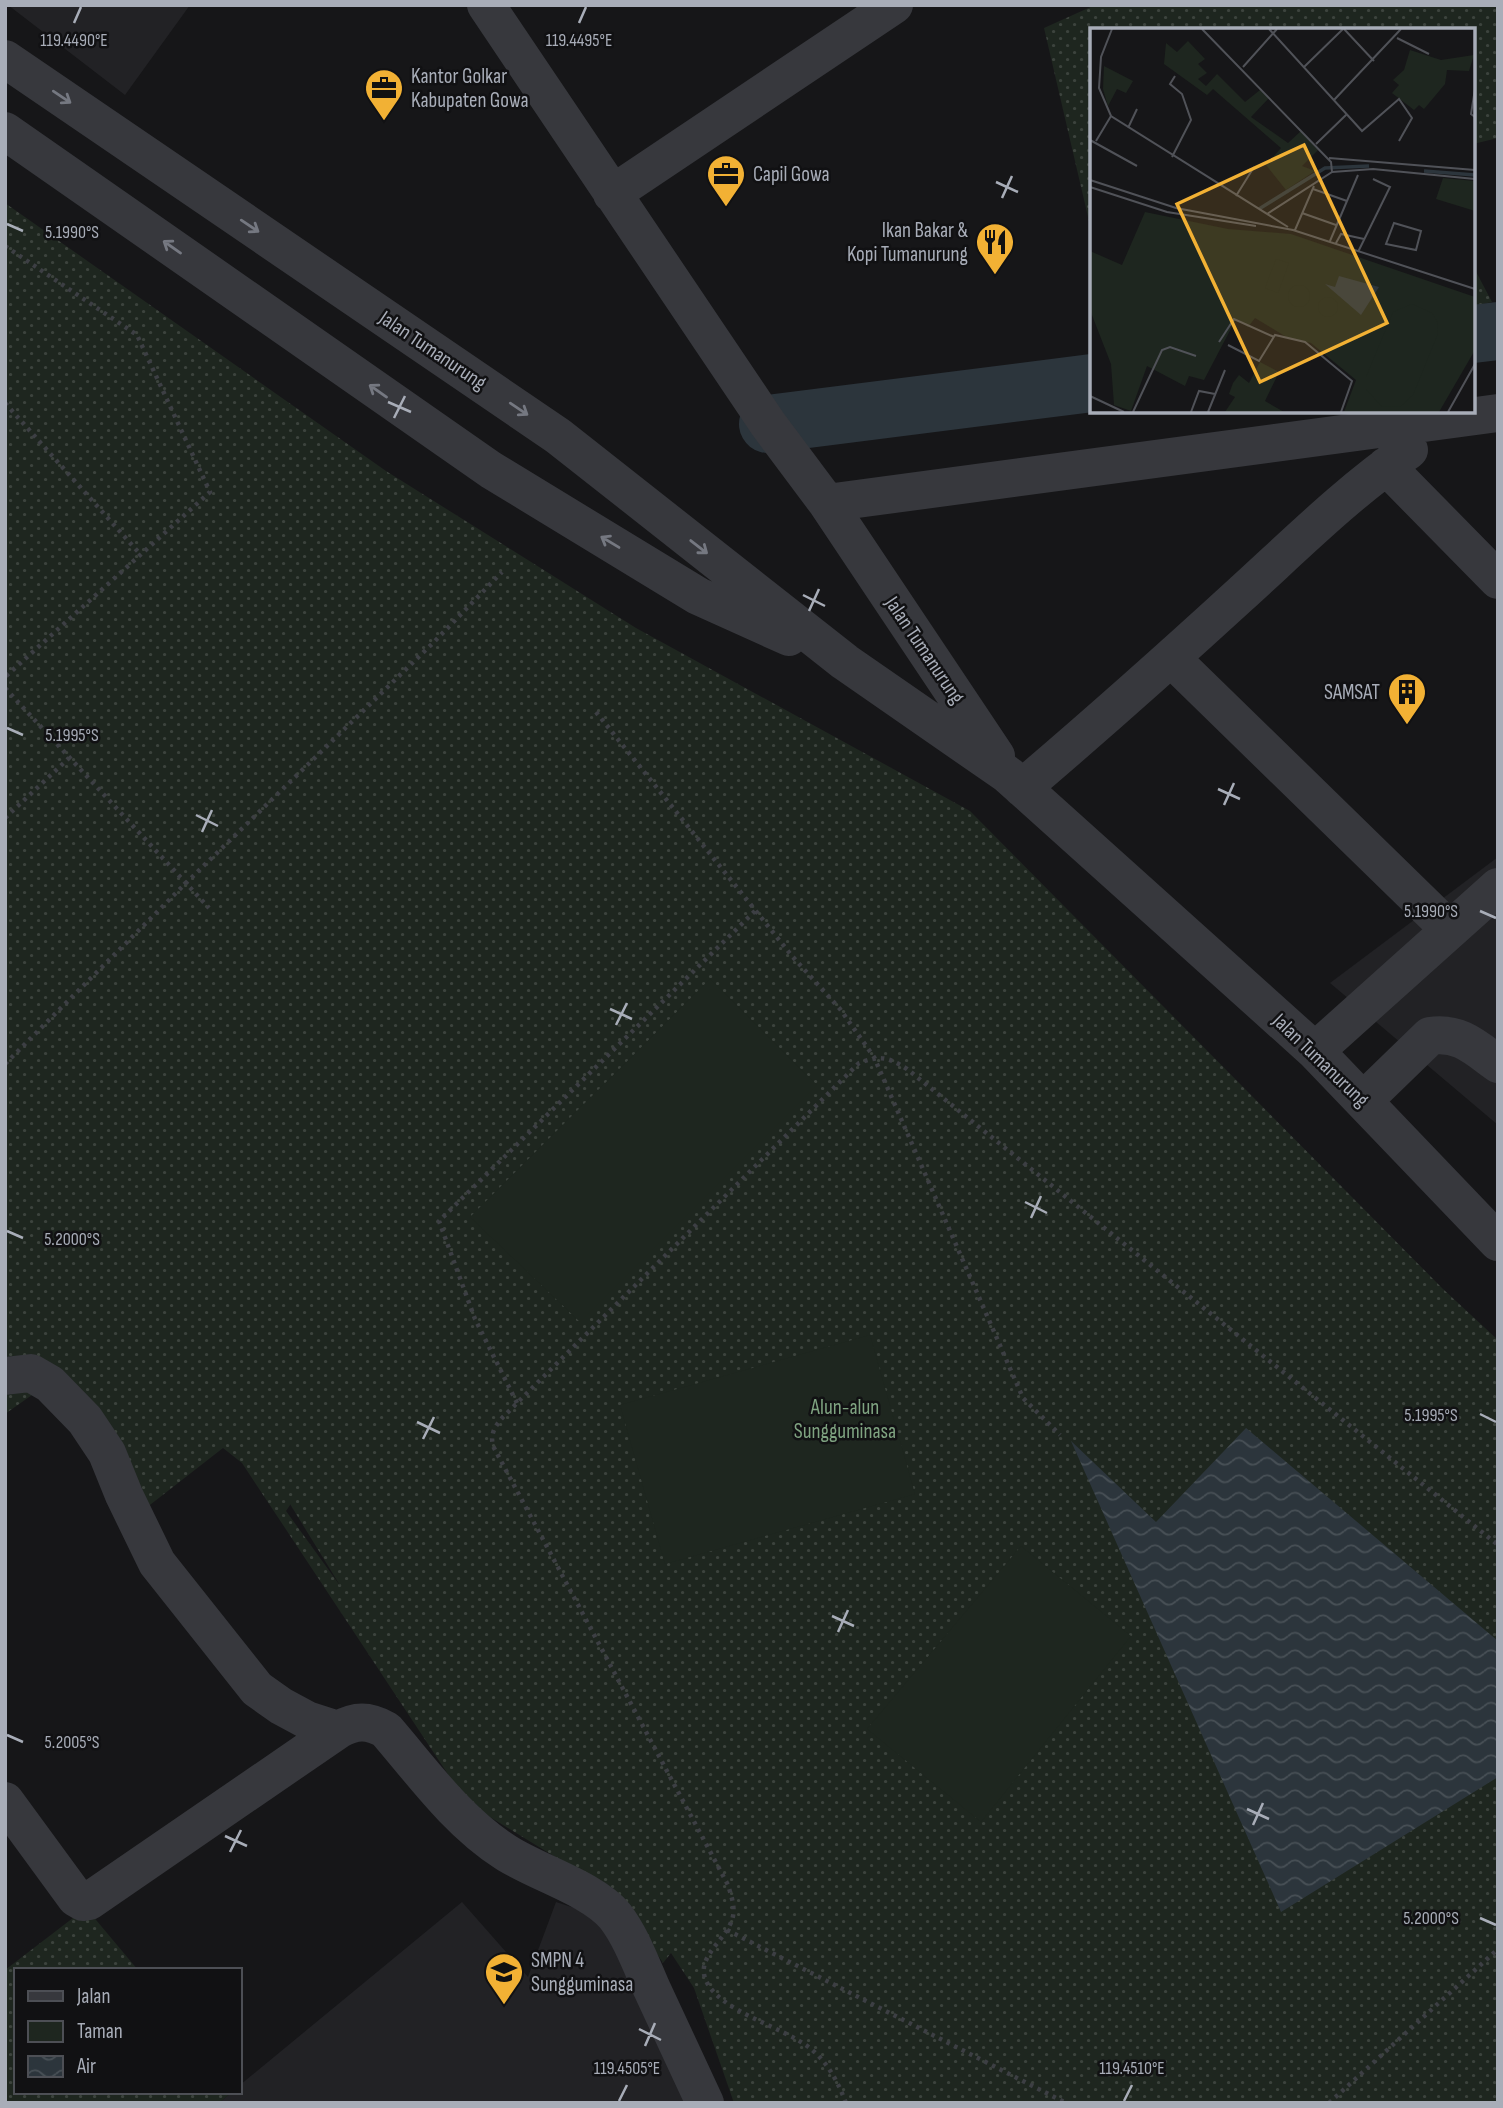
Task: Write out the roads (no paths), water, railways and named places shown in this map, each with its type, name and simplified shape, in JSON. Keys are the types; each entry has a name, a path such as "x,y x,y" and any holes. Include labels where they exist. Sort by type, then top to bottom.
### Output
{"street":[{"name":"Jalan Tumanurung","path":"486,5 768,424 827,503 1015,782"},
{"path":"612,194 894,5"},
{"name":"Jalan Tumanurung","path":"5,59 558,436 845,662 1015,782 1315,1051 1498,1242"},
{"name":"Jalan Tumanurung","path":"5,131 491,470 698,596 845,662"},
{"path":"827,503 1498,413"},
{"path":"1015,782 1171,658 1300,540 1398,458 1498,580"},
{"path":"1171,658 1450,930"},
{"path":"1315,1051 1498,887"},
{"path":"1364,1100 1430,1036 1457,1036 1498,1064"},
{"path":"5,1376 31,1373 50,1384 85,1420 107,1453 157,1563 257,1689 307,1720 338,1730"},
{"path":"5,1801 76,1898 83,1902 89,1901 338,1730 358,1721 375,1724 386,1730 446,1801 491,1842 507,1854 575,1887 608,1909 615,1917 638,1957 705,2103"}],"water":[{"path":"1246,1428 1498,1641 1498,1777 1281,1912 1071,1441 1156,1522"}],"waterway":[{"path":"1475,334 1498,331"},
{"path":"768,424 1090,383"}],"place":[{"name":"Kantor Golkar Kabupaten Gowa","path":"384,122"},
{"name":"Capil Gowa","path":"726,208"},
{"name":"Ikan Bakar & Kopi Tumanurung","path":"995,276"},
{"name":"SAMSAT","path":"1407,726"},
{"name":"SMPN 4 Sungguminasa","path":"504,2006"}],"park label":[{"name":"Alun-alun Sungguminasa","path":"845,1419"}]}
